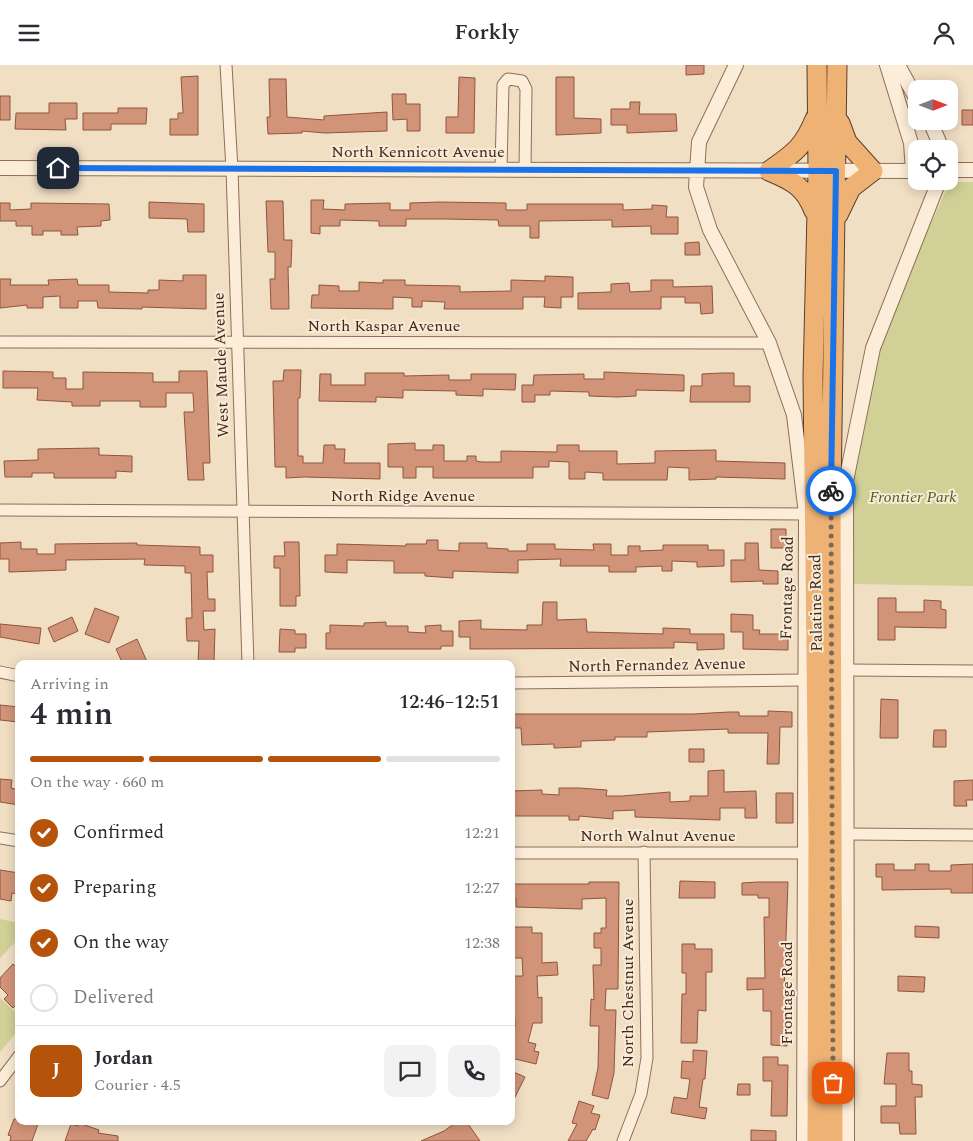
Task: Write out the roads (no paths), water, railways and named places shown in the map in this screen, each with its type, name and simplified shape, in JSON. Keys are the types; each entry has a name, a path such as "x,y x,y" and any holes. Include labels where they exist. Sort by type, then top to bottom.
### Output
{"highway":[{"name":"Palatine Road","path":"817,65 817,114 835,223 831,500 833,1141"},
{"name":"Palatine Road","path":"817,1141 818,835 814,377 817,218 827,171 836,112 837,65"},
{"path":"835,223 851,188 873,171 847,141 836,112"},
{"path":"769,171 795,153 804,143 817,114"},
{"path":"769,171 785,177 805,191 817,218"}],"street":[{"name":"West Maude Avenue","path":"226,65 232,169 236,343 248,660"},
{"name":"Frontage Road","path":"736,65 699,143 696,187 710,230 768,343 794,415 806,514 804,1141"},
{"path":"887,65 911,140"},
{"path":"898,65 908,83"},
{"path":"501,169 503,85 508,79 514,79 522,81 526,89 525,169"},
{"name":"North Kennicott Avenue","path":"0,168 908,171"},
{"path":"958,170 973,170"},
{"path":"847,1141 846,481 873,348 935,190"},
{"name":"North Kaspar Avenue","path":"0,342 768,343"},
{"name":"North Ridge Avenue","path":"0,510 806,514"},
{"path":"847,670 973,671"},
{"path":"0,672 15,675"},
{"name":"North Fernandez Avenue","path":"515,683 804,680"},
{"path":"846,834 973,835"},
{"path":"0,838 15,840"},
{"name":"North Chestnut Avenue","path":"623,1141 641,1094 647,1058 644,852"},
{"name":"North Walnut Avenue","path":"515,853 804,853"},
{"path":"0,1081 15,1061"}],"park label":[{"name":"Frontier Park","path":"913,497"}]}
